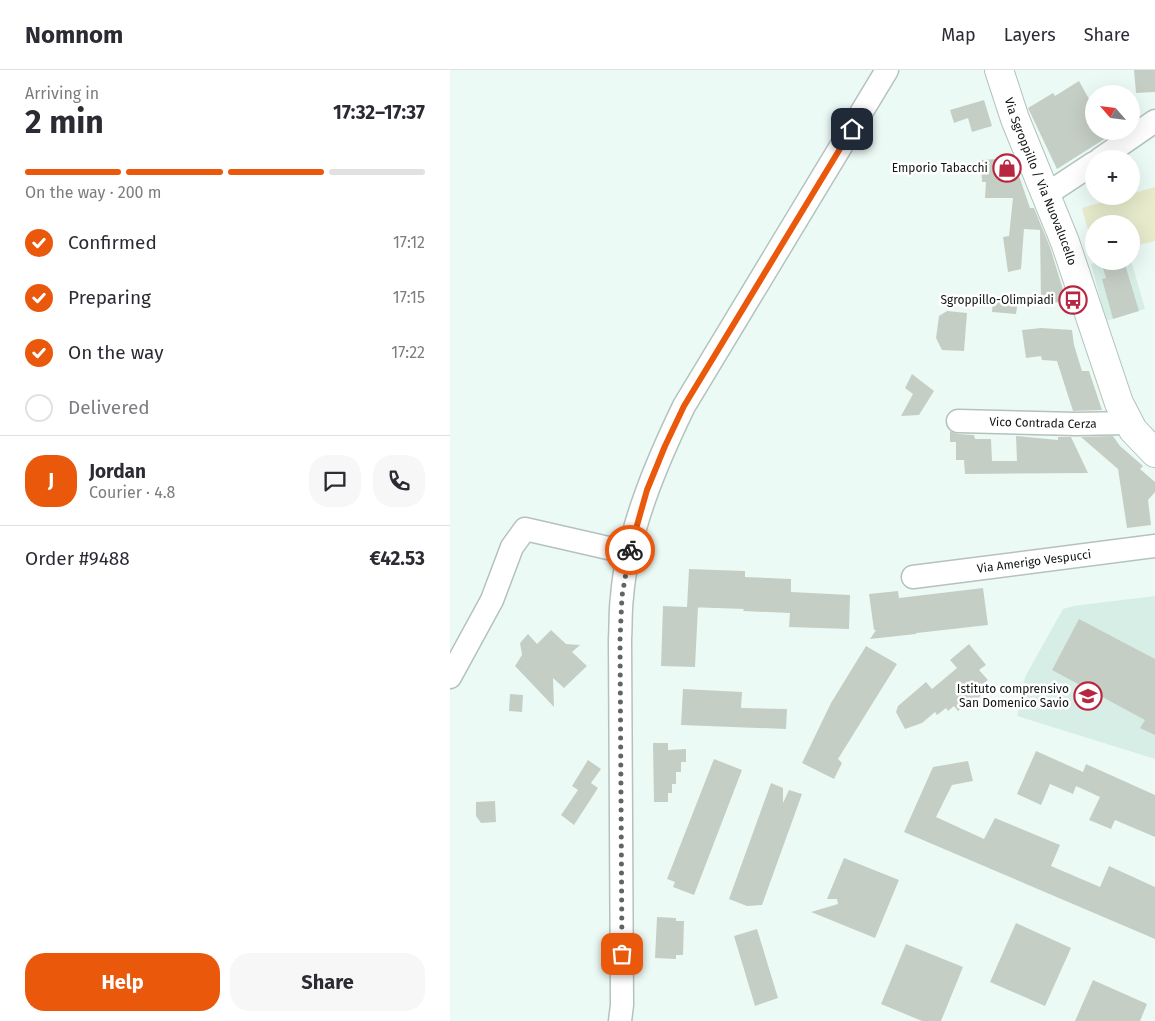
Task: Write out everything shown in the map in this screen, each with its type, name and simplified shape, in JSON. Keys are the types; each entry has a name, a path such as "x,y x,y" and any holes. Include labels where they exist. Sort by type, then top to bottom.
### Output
{"main road":[{"name":"Via Sgroppillo / Via Nuovalucello","path":"999,70 1015,119 1047,194 1071,260 1119,403 1128,423 1155,453"}],"street":[{"path":"620,1021 622,1005 620,640 622,596 630,553 647,490 684,406 887,70"},
{"path":"1113,150 1155,121"},
{"path":"1047,194 1085,169"},
{"name":"Vico Contrada Cerza","path":"958,421 1076,424 1128,423"},
{"path":"450,677 492,600 512,548 525,529 630,553"},
{"name":"Via Amerigo Vespucci","path":"913,577 1155,546"}],"shaded area":[{"path":"1093,270 1134,270 1145,309 1106,321"},
{"name":"Istituto comprensivo San Domenico Savio","path":"1155,596 1155,759 1017,716 1025,677 1063,609 1073,606"}],"green space":[{"path":"1155,187 1155,241 1140,245 1140,215 1085,215 1085,219 1082,208 1092,205 1140,205 1140,191"}],"building":[{"path":"1134,70 1155,70 1155,92 1140,93 1140,85 1135,85"},
{"path":"1079,81 1085,92 1085,140 1103,140 1057,169 1028,108 1053,93 1055,96"},
{"path":"984,100 992,126 972,132 968,118 954,123 950,110"},
{"path":"1013,158 1030,208 1034,208 1050,247 1067,303 1041,301 1040,230 1024,229 1021,269 1008,272 1003,237 1009,236 1013,198 985,198 986,182 982,182 981,160"},
{"path":"1104,270 1127,270 1139,311 1113,319 1102,279 1106,278"},
{"path":"993,299 1018,301 1016,314 992,312"},
{"path":"947,311 967,313 964,351 942,350 936,338 939,316"},
{"path":"1041,328 1072,330 1074,345 1082,371 1089,371 1102,410 1073,411 1057,361 1042,360 1041,356 1026,358 1022,330"},
{"path":"912,374 934,391 919,415 901,416 913,394 905,388"},
{"path":"950,431 958,434 974,435 975,439 991,439 992,461 1017,461 1016,436 1058,440 1058,437 1071,437 1088,473 965,474 964,460 956,460 956,442 950,442"},
{"path":"1113,436 1120,446 1143,466 1140,469 1155,482 1155,492 1148,500 1151,525 1127,528 1118,469 1081,437"},
{"path":"689,569 745,571 745,577 791,579 791,592 850,595 849,629 789,627 790,613 698,607 695,667 661,666 663,606 687,607"},
{"path":"983,588 988,625 870,639 876,630 874,630 869,594 898,591 899,598"},
{"path":"1079,619 1155,659 1155,735 1140,728 1145,720 1052,670"},
{"path":"551,630 566,644 580,645 572,652 587,666 564,688 553,678 554,707 515,666 522,655 520,643 528,634 537,644"},
{"path":"969,644 986,665 979,670 988,680 978,688 983,694 958,711 954,706 948,711 946,708 937,715 935,712 922,723 905,729 896,712 898,706 926,682 932,689 957,668 950,660"},
{"path":"866,646 897,664 838,759 842,763 834,779 802,763 831,703"},
{"path":"683,689 742,692 741,708 787,709 786,729 681,725"},
{"path":"510,694 523,695 522,712 509,711"},
{"path":"653,743 668,743 668,750 686,749 686,762 681,762 681,772 676,772 676,784 672,784 672,793 668,793 668,802 654,802"},
{"path":"1036,751 1083,772 1086,764 1155,795 1155,837 1115,820 1111,829 1089,820 1100,797 1076,786 1073,794 1050,784 1041,805 1017,794"},
{"path":"714,759 742,770 694,895 673,887 675,882 667,879"},
{"path":"588,760 601,769 591,783 598,788 574,825 561,815 578,790 572,786"},
{"path":"968,761 973,781 952,785 936,817 984,839 995,818 1060,845 1051,866 1100,887 1109,866 1155,887 1155,939 904,832 933,767"},
{"path":"771,783 783,788 783,803 789,790 802,794 762,905 747,906 729,899"},
{"path":"495,801 496,822 481,823 476,816 476,802"},
{"path":"844,858 899,880 875,938 811,912 838,904 837,899 827,899"},
{"path":"657,917 676,918 676,921 684,921 683,955 676,955 676,959 655,958"},
{"path":"1016,923 1071,948 1045,1006 990,982"},
{"path":"757,929 778,998 755,1006 734,936"},
{"path":"906,944 963,967 941,1021 922,1021 881,1004"},
{"path":"1093,980 1147,1004 1140,1021 1075,1021"}],"way so far":[{"path":"622,954 620,640 622,596 630,550"}],"place":[{"name":"Emporio Tabacchi","path":"1007,168"},
{"name":"Sgroppillo-Olimpiadi","path":"1073,300"},
{"name":"Istituto comprensivo San Domenico Savio","path":"1088,696"}],"route":[{"path":"630,550 647,490 684,406 852,129"}]}
